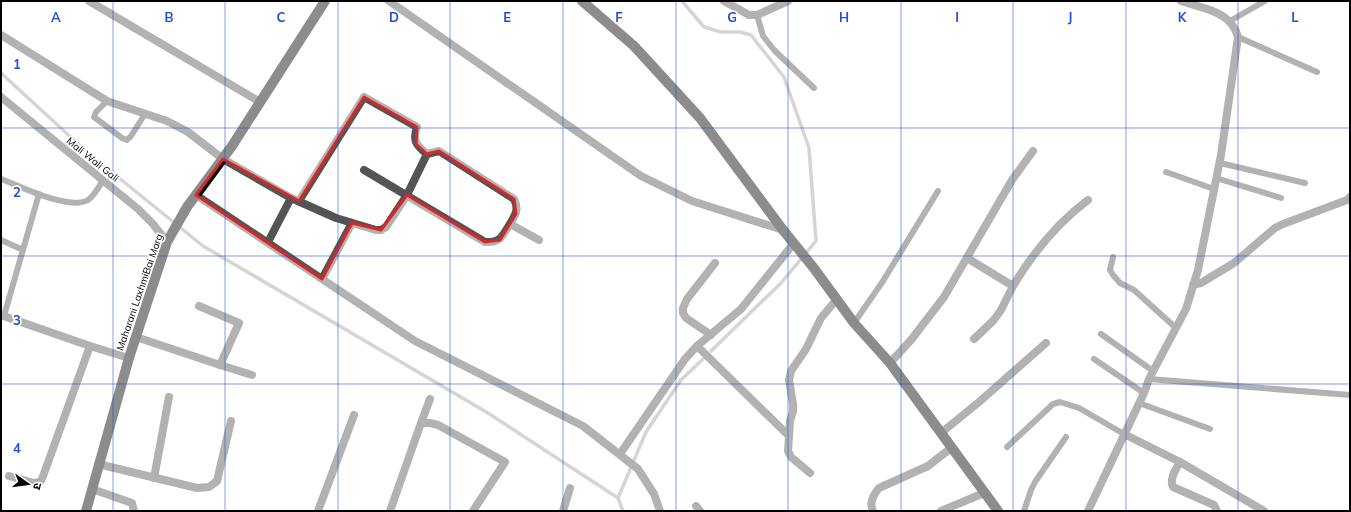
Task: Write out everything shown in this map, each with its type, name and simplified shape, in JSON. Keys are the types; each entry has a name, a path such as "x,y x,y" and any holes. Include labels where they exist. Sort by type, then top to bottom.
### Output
{"main road":[{"name":"Maharani LaxhmiBai Marg","path":"86,511 129,358 167,242 187,207 223,159 325,1"},
{"path":"582,1 634,46 700,118 854,323 890,363 941,433 950,448 998,511"}],"street":[{"path":"89,1 260,102"},
{"path":"389,1 640,176 692,202 783,230"},
{"path":"724,1 749,15 757,15 788,1"},
{"path":"1088,511 1144,393 1151,375 1186,308 1198,270 1220,163 1238,37 1230,21 1221,14 1181,1"},
{"path":"1,36 106,101 167,121 188,132 223,159 291,198 336,218 376,230 386,227 407,195 427,154 439,151 514,199 517,206 516,214 500,240 494,243 485,242 407,195 364,170"},
{"name":"Mali Wali Gali","path":"1,97 138,209 153,224 167,242"},
{"path":"299,201 364,97 417,127 414,134 416,144 427,154"},
{"path":"890,363 911,340 944,297 1012,180 1033,151"},
{"path":"196,195 415,342 583,426 638,469 654,494 660,511"},
{"path":"1193,285 1201,283 1234,263 1275,228 1347,200 1350,197"},
{"path":"268,242 291,198"},
{"path":"974,339 993,322 1027,263 1045,240 1088,200"},
{"path":"322,279 352,223"},
{"path":"510,224 539,240"},
{"path":"620,454 685,359 697,346 741,309 796,246"},
{"path":"967,258 1013,286"},
{"path":"711,335 686,318 682,308 687,299 715,263"},
{"path":"810,473 791,457 788,451 793,404 789,380 791,371 806,348 822,318 837,299"},
{"path":"199,306 239,323 220,364"},
{"path":"3,316 129,358"},
{"path":"136,337 252,375"},
{"path":"941,433 1046,343"},
{"path":"9,476 34,483 40,482 42,479 90,346"},
{"path":"697,346 789,436"},
{"path":"154,478 169,397"},
{"path":"390,511 430,398"},
{"path":"318,511 354,415"},
{"path":"98,464 197,488 209,487 217,481 230,421"},
{"path":"421,423 430,422 438,425 505,462 473,511"},
{"path":"1124,434 1180,462 1264,511"},
{"path":"873,511 871,504 874,493 879,488 928,466 950,448"},
{"path":"1180,462 1172,478 1173,487 1214,505 1217,511"},
{"path":"563,511 570,488"},
{"path":"92,489 132,503 134,511"},
{"path":"941,511 984,493"}],"lane":[{"path":"1230,21 1265,1"},
{"path":"757,15 763,36 779,56 814,88"},
{"path":"1238,37 1317,72"},
{"path":"106,101 96,112 94,117 122,138 127,140 145,114"},
{"path":"1220,163 1305,183"},
{"path":"1166,172 1214,189"},
{"path":"1216,178 1281,198"},
{"path":"1,179 39,194 78,204 88,200 104,180"},
{"path":"854,323 883,281 938,191"},
{"path":"3,316 24,250 39,194"},
{"path":"1,240 24,250"},
{"path":"1113,257 1110,270 1112,275 1120,283 1134,290 1176,328"},
{"path":"1101,334 1151,375 1350,396"},
{"path":"1094,359 1144,393"},
{"path":"1007,447 1053,404 1060,402 1079,408 1124,434"},
{"path":"1139,403 1210,428"},
{"path":"1024,511 1035,482 1066,437"}],"highlighted area":[{"path":"364,97 417,127 416,144 427,154 439,151 514,199 516,214 500,240 485,242 407,195 381,230 352,223 322,279 196,195 223,159 299,201"}],"waterway":[{"path":"682,1 704,27 721,32 740,32 751,35 784,77 809,148 816,241 781,283 711,351"},
{"path":"1,73 87,152 203,246 488,413 618,498 623,511"},
{"path":"618,498 646,432 681,380 703,359"}]}
